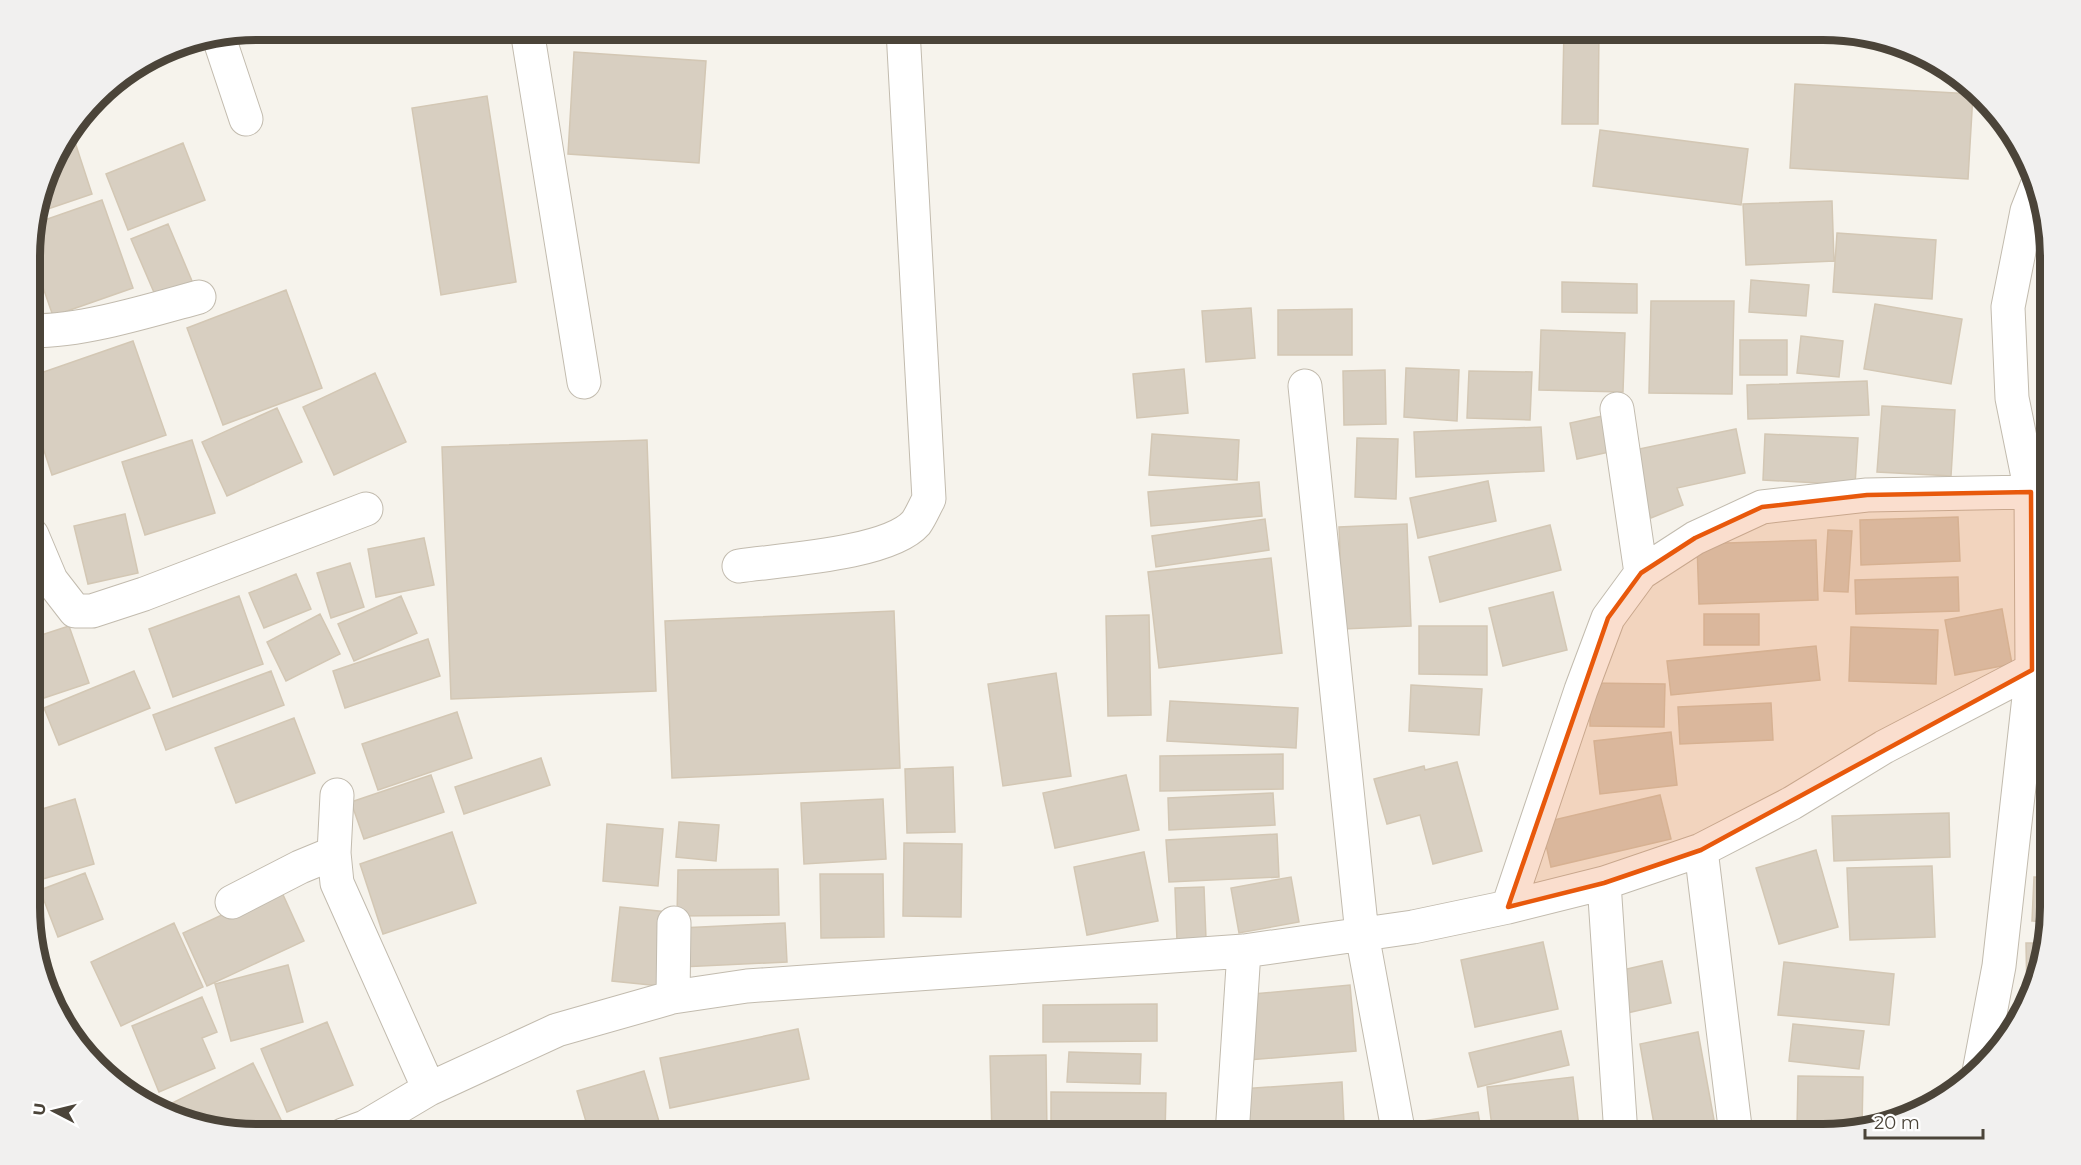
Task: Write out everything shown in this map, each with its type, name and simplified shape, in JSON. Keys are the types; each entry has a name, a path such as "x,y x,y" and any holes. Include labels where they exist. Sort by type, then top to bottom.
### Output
{"street":[{"path":"528,40 584,382"},
{"path":"739,566 836,553 890,540 915,523 929,499 904,40"},
{"path":"221,44 246,119"},
{"path":"2032,198 2027,211 2008,307 2012,398 2031,492 2040,646"},
{"path":"40,331 120,318 199,297"},
{"path":"1305,386 1362,934 1397,1124"},
{"path":"1617,409 1641,573"},
{"path":"1508,907 1577,701 1608,618 1641,573 1695,538 1762,507 1867,495 2031,492"},
{"path":"42,585 75,611 92,610 144,594 366,509"},
{"path":"369,1124 429,1089 557,1030 672,997 747,986 1244,951 1413,927 1604,884 1701,850 1792,803 1884,747 2040,664"},
{"path":"1982,1056 1999,966 2040,670"},
{"path":"337,795 334,853 337,883 429,1089"},
{"path":"1701,850 1735,1124"},
{"path":"232,902 300,867 334,853"},
{"path":"1604,884 1620,1124"},
{"path":"672,997 674,922"},
{"path":"1234,1124 1244,951"}],"highlighted area":[{"path":"2031,492 2032,670 1701,850 1604,883 1508,907 1608,618 1641,573 1695,538 1762,507 1867,495"}],"building":[{"path":"1564,40 1599,40 1598,124 1562,124"},
{"path":"574,52 706,61 699,163 568,154"},
{"path":"1795,84 1967,94 1973,100 1968,179 1790,168"},
{"path":"487,96 516,282 441,295 412,108"},
{"path":"1600,130 1748,149 1741,205 1593,186"},
{"path":"75,141 92,194 46,210 57,174"},
{"path":"183,143 205,200 128,230 106,174"},
{"path":"102,200 133,288 53,316 40,279 44,220"},
{"path":"1832,201 1834,261 1746,265 1743,204"},
{"path":"168,224 195,288 159,304 131,239"},
{"path":"1837,233 1936,240 1932,299 1833,292"},
{"path":"1751,280 1809,285 1806,316 1749,312"},
{"path":"1562,282 1637,284 1637,313 1562,312"},
{"path":"286,290 322,388 223,425 187,328"},
{"path":"1651,301 1734,301 1732,394 1649,393"},
{"path":"1875,304 1962,319 1951,384 1864,369"},
{"path":"1251,308 1255,358 1206,362 1202,311"},
{"path":"1352,309 1352,355 1278,355 1278,310"},
{"path":"1541,330 1625,333 1623,392 1539,390"},
{"path":"1801,336 1843,341 1839,377 1797,373"},
{"path":"1740,340 1787,340 1787,375 1740,375"},
{"path":"133,341 166,435 52,475 40,438 40,373"},
{"path":"1406,368 1459,370 1457,421 1404,417"},
{"path":"1184,369 1188,413 1137,418 1133,374"},
{"path":"1385,370 1386,424 1344,425 1343,371"},
{"path":"1469,371 1532,372 1530,420 1467,418"},
{"path":"375,373 406,442 334,475 303,407"},
{"path":"1867,381 1869,415 1748,419 1747,385"},
{"path":"1882,406 1955,410 1951,476 1877,472"},
{"path":"277,408 302,462 227,496 202,442"},
{"path":"1607,415 1614,451 1577,459 1570,423"},
{"path":"1541,427 1544,471 1416,477 1414,432"},
{"path":"1736,429 1745,473 1677,488 1683,505 1651,518 1635,477 1634,450"},
{"path":"1152,434 1239,440 1237,480 1149,475"},
{"path":"1765,434 1858,438 1855,485 1763,480"},
{"path":"1357,438 1398,439 1396,499 1355,497"},
{"path":"192,440 215,513 145,535 122,462"},
{"path":"647,440 656,691 451,699 442,447"},
{"path":"1488,481 1496,521 1418,538 1410,498"},
{"path":"1259,482 1262,516 1151,526 1148,492"},
{"path":"125,514 138,573 88,584 74,526"},
{"path":"1958,517 1960,561 1861,565 1860,520"},
{"path":"1265,519 1269,550 1156,567 1152,536"},
{"path":"1407,524 1411,626 1343,629 1339,527"},
{"path":"1550,525 1561,570 1440,602 1429,557"},
{"path":"1828,530 1852,531 1848,592 1824,591"},
{"path":"424,538 434,585 376,597 368,549"},
{"path":"1816,540 1818,600 1699,604 1697,544"},
{"path":"1271,558 1282,653 1159,668 1148,572"},
{"path":"350,563 364,607 331,618 317,573"},
{"path":"296,574 311,609 264,628 249,593"},
{"path":"1958,577 1959,611 1856,614 1855,580"},
{"path":"1553,592 1567,650 1503,666 1489,608"},
{"path":"239,596 263,664 173,697 149,629"},
{"path":"401,596 417,633 354,661 338,624"},
{"path":"2002,609 2012,664 1955,675 1945,620"},
{"path":"894,611 900,768 672,778 665,621"},
{"path":"320,614 340,654 286,681 267,642"},
{"path":"1704,614 1759,614 1759,645 1704,645"},
{"path":"1149,615 1151,715 1108,716 1106,616"},
{"path":"69,626 89,683 41,699 40,635"},
{"path":"1419,626 1487,626 1487,675 1419,674"},
{"path":"1851,627 1938,630 1936,684 1849,681"},
{"path":"428,639 440,676 345,708 333,671"},
{"path":"1816,646 1820,680 1671,695 1667,661"},
{"path":"134,671 150,708 59,745 44,708"},
{"path":"271,671 284,705 166,750 153,715"},
{"path":"1056,673 1071,776 1003,786 988,684"},
{"path":"1590,683 1665,684 1664,727 1590,726"},
{"path":"1411,685 1482,689 1479,735 1409,731"},
{"path":"1170,701 1298,708 1296,748 1167,741"},
{"path":"1771,703 1773,740 1680,744 1678,707"},
{"path":"457,712 472,758 378,790 362,744"},
{"path":"294,718 315,773 236,803 215,748"},
{"path":"1671,732 1677,785 1600,794 1594,741"},
{"path":"1283,754 1283,789 1160,791 1160,756"},
{"path":"541,758 550,785 464,814 455,787"},
{"path":"1457,762 1482,851 1433,864 1420,815 1387,824 1374,779 1424,766 1425,770"},
{"path":"953,767 955,832 907,833 905,769"},
{"path":"431,775 444,812 364,839 351,802"},
{"path":"1126,775 1139,830 1055,848 1043,793"},
{"path":"1273,793 1275,825 1169,830 1168,798"},
{"path":"1660,795 1671,839 1551,867 1541,823"},
{"path":"75,799 94,864 40,880 40,810"},
{"path":"883,799 886,859 804,864 801,803"},
{"path":"1949,813 1950,857 1834,861 1832,816"},
{"path":"2040,820 2040,851 2038,851"},
{"path":"679,822 719,825 716,861 676,857"},
{"path":"607,824 663,829 658,886 603,881"},
{"path":"452,832 476,903 383,934 360,864"},
{"path":"1277,834 1279,877 1169,882 1166,840"},
{"path":"904,843 962,844 961,917 903,916"},
{"path":"1816,850 1838,927 1779,944 1756,868"},
{"path":"1144,852 1158,921 1087,935 1074,867"},
{"path":"1932,866 1935,937 1850,940 1847,868"},
{"path":"778,869 779,915 677,916 678,870"},
{"path":"85,873 103,919 58,937 40,890"},
{"path":"820,874 883,874 884,937 821,938"},
{"path":"1291,877 1299,922 1239,933 1231,888"},
{"path":"2034,877 2040,877 2040,921 2032,921"},
{"path":"1204,887 1206,939 1177,941 1175,888"},
{"path":"280,888 304,941 207,986 183,933"},
{"path":"620,907 668,912 660,986 612,981"},
{"path":"174,923 203,987 121,1026 91,962"},
{"path":"785,923 787,962 681,967 680,928"},
{"path":"1543,942 1558,1009 1475,1027 1461,960"},
{"path":"2026,943 2038,943 2033,964 2027,983"},
{"path":"1662,961 1671,1003 1627,1013 1618,971"},
{"path":"1784,962 1894,974 1889,1025 1778,1015"},
{"path":"288,965 303,1022 231,1041 215,984"},
{"path":"1350,985 1356,1051 1248,1060 1242,995"},
{"path":"202,997 217,1032 202,1038 215,1068 159,1092 132,1026"},
{"path":"1157,1004 1157,1041 1043,1042 1043,1005"},
{"path":"327,1022 353,1085 287,1112 261,1049"},
{"path":"1793,1024 1864,1031 1859,1069 1789,1061"},
{"path":"798,1029 809,1079 670,1108 660,1058"},
{"path":"1561,1031 1569,1065 1478,1087 1469,1053"},
{"path":"1698,1032 1714,1120 1690,1124 1654,1124 1640,1044"},
{"path":"1069,1052 1141,1054 1140,1084 1067,1082"},
{"path":"1046,1055 1047,1124 992,1124 990,1056"},
{"path":"253,1063 283,1124 229,1123 201,1117 168,1105"},
{"path":"644,1071 660,1124 587,1124 577,1091"},
{"path":"1798,1076 1863,1077 1862,1121 1838,1124 1797,1124"},
{"path":"1573,1077 1579,1124 1492,1124 1487,1087"},
{"path":"1342,1082 1344,1124 1244,1124 1241,1089"},
{"path":"1051,1092 1166,1093 1165,1124 1051,1124"},
{"path":"1478,1112 1480,1124 1410,1124"}]}
